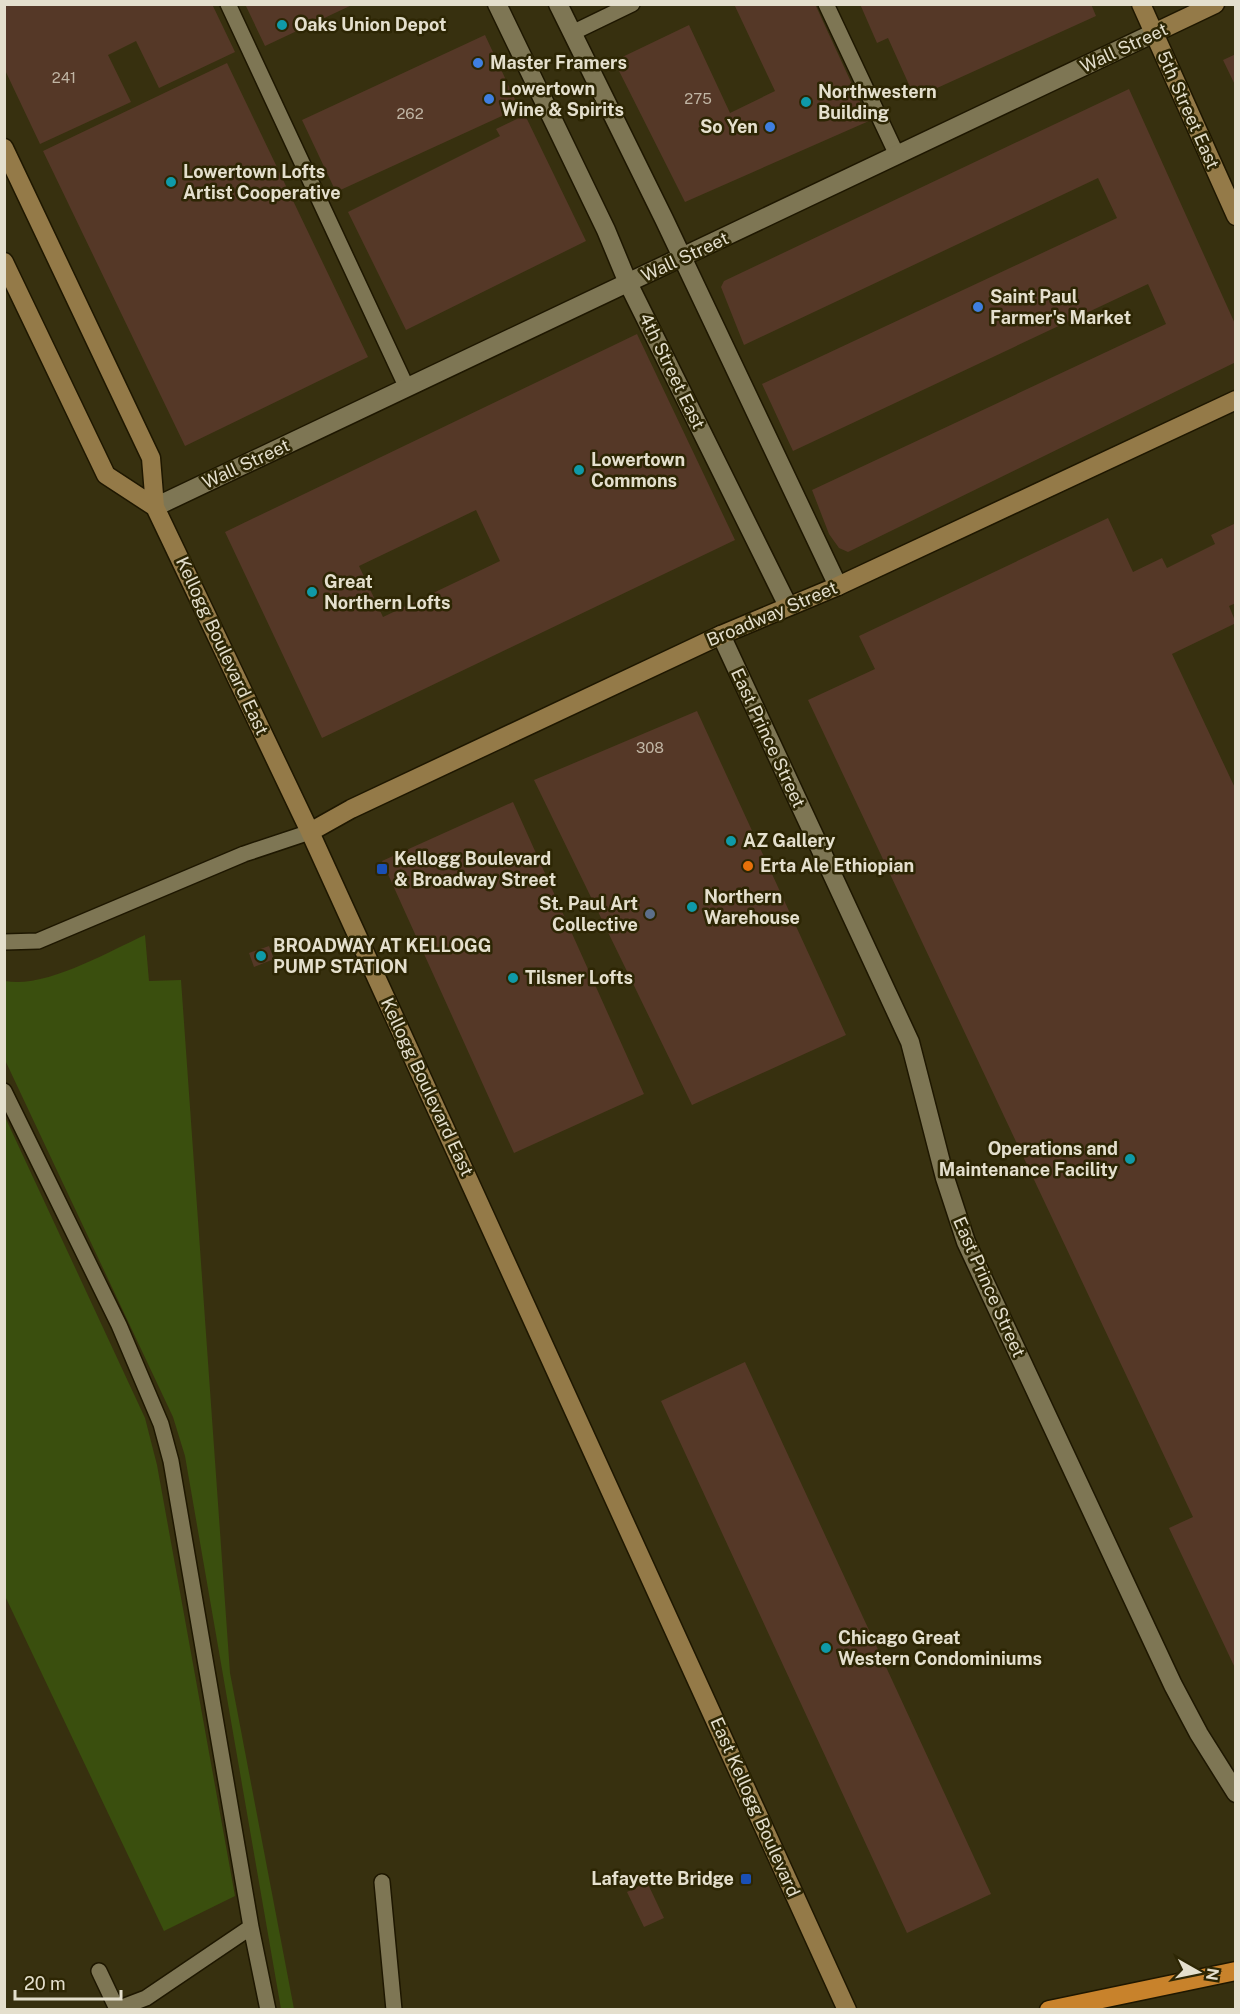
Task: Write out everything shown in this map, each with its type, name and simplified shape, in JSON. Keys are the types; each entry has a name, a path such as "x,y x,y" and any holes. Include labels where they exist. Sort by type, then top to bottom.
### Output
{"highway":[{"path":"1049,2010 1236,1971"}],"main road":[{"name":"5th Street East","path":"1141,4 1236,216"},
{"name":"Wall Street","path":"1154,33 1215,4"},
{"name":"Kellogg Boulevard East","path":"4,148 151,458 155,507 310,832 663,1604"},
{"path":"4,262 106,476 155,507"},
{"name":"Broadway Street","path":"310,832 362,804 721,635 838,586 1236,400"},
{"name":"East Kellogg Boulevard","path":"663,1604 847,2010"}],"street":[{"name":"4th Street East","path":"496,4 606,230 628,283 788,606"},
{"path":"558,4 683,258 838,586"},
{"name":"Wall Street","path":"155,507 1154,33"},
{"name":"East Prince Street","path":"721,635 910,1042 945,1178 966,1242 1173,1685 1199,1734 1236,1792"}],"lane":[{"path":"228,4 407,388"},
{"path":"572,33 632,4"},
{"path":"826,4 897,155"},
{"path":"4,942 38,941 244,854 310,832"},
{"path":"4,1090 119,1325 161,1424 171,1461 251,1927 268,2010"},
{"path":"382,1882 394,2010"},
{"path":"99,1971 117,2009 146,1998 251,1927"}],"green space":[{"path":"145,935 149,981 181,980 230,1673 294,2009 281,2009 185,1456 173,1417 5,1060 5,981 38,980 57,974"},
{"path":"5,1117 145,1418 157,1465 235,1896 164,1931 5,1596"}],"building":[{"path":"4,4 212,4 235,52 159,88 136,41 108,55 131,102 40,144 4,68"},
{"name":"Oaks Union Depot","path":"245,4 354,4 265,46"},
{"name":"Northwestern Building","path":"734,4 815,4 869,121 685,202 614,61 689,25 730,113 775,91"},
{"path":"860,4 1091,4 1096,16 915,98 888,38 877,43"},
{"path":"485,35 519,108 336,192 302,120"},
{"path":"1236,54 1236,87 1223,60"},
{"path":"227,63 368,357 185,446 43,151"},
{"name":"Saint Paul Farmer's Market","path":"1129,89 1236,326 1236,362 848,552 839,548 829,534 812,490 1166,324 1148,284 793,451 762,384 1117,218 1098,178 744,345 721,287 724,281"},
{"path":"525,115 586,241 406,330 348,212 500,136 496,129"},
{"path":"637,334 735,540 322,738 225,532","holes":["476,510 500,561 383,617 359,566"]},
{"name":"Operations and Maintenance Facility","path":"1108,518 1133,572 1162,558 1167,568 1215,544 1211,535 1236,523 1236,603 1229,606 1236,623 1172,654 1236,790 1236,1670 1169,1528 1193,1517 808,700 875,669 859,636"},
{"name":"Northern Warehouse","path":"697,711 846,1035 692,1105 534,780"},
{"name":"Tilsner Lofts","path":"513,802 644,1094 514,1153 382,861"},
{"name":"BROADWAY AT KELLOGG PUMP STATION","path":"269,946 274,959 254,967 249,953"},
{"name":"Chicago Great Western Condominiums","path":"745,1362 991,1894 907,1933 661,1401"},
{"path":"647,1882 664,1918 644,1927 627,1892"}],"place":[{"name":"Oaks Union Depot","path":"282,25"},
{"name":"Master Framers","path":"478,63"},
{"name":"Lowertown Wine & Spirits","path":"489,99"},
{"name":"Northwestern Building","path":"806,102"},
{"name":"So Yen","path":"770,127"},
{"name":"Lowertown Lofts Artist Cooperative","path":"171,182"},
{"name":"Saint Paul Farmer's Market","path":"978,307"},
{"name":"Lowertown Commons","path":"579,470"},
{"name":"Great Northern Lofts","path":"312,592"},
{"name":"AZ Gallery","path":"731,841"},
{"name":"Erta Ale Ethiopian","path":"748,866"},
{"name":"Kellogg Boulevard & Broadway Street","path":"382,869"},
{"name":"Northern Warehouse","path":"692,907"},
{"name":"St. Paul Art Collective","path":"650,914"},
{"name":"BROADWAY AT KELLOGG PUMP STATION","path":"261,956"},
{"name":"Tilsner Lofts","path":"513,978"},
{"name":"Operations and Maintenance Facility","path":"1130,1159"},
{"name":"Chicago Great Western Condominiums","path":"826,1648"},
{"name":"Lafayette Bridge","path":"746,1879"}]}
